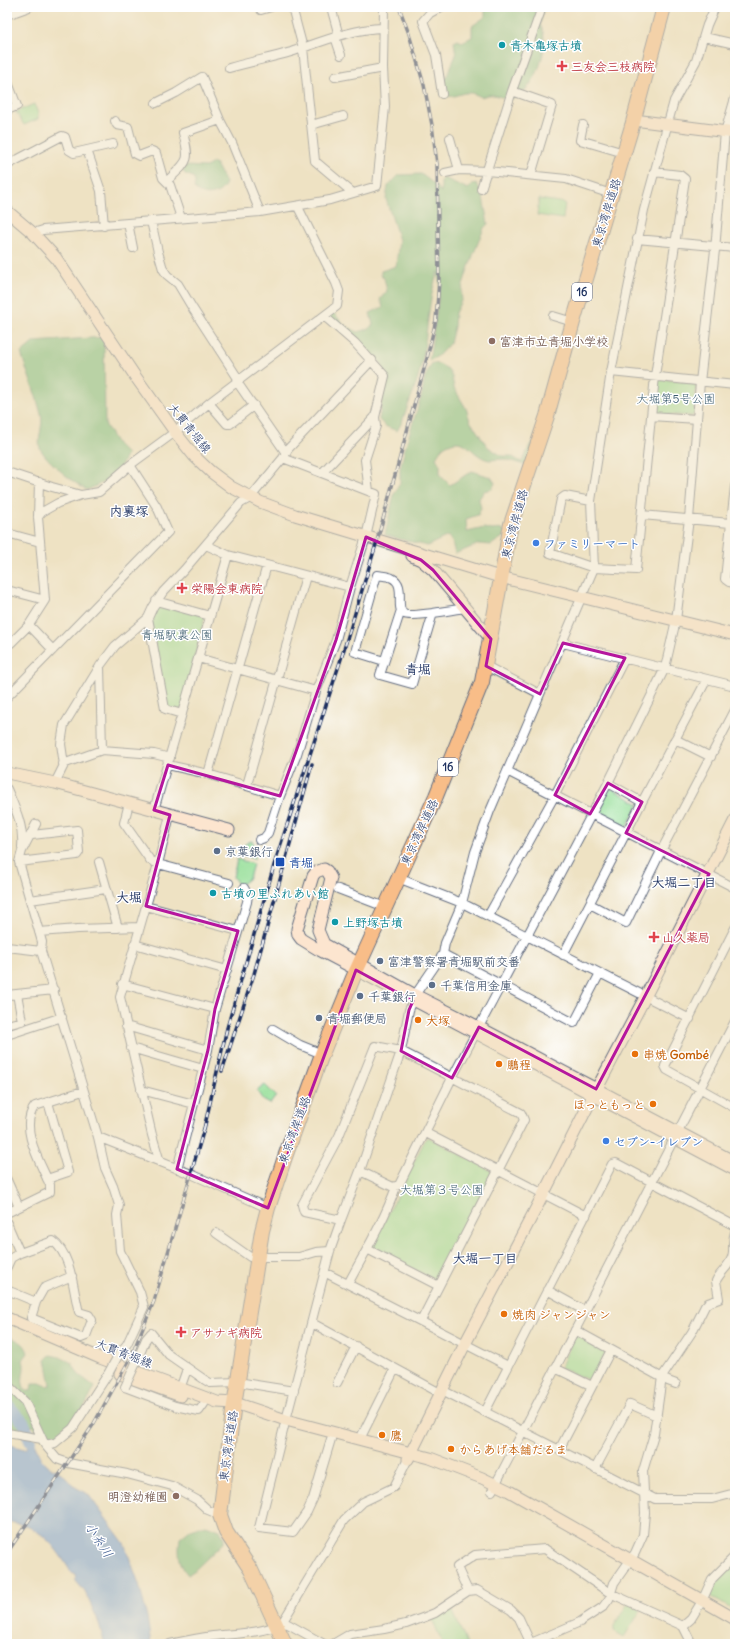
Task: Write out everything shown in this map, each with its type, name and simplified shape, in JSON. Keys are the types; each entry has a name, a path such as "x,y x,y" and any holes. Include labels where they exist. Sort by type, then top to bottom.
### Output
{"highway":[{"name":"東京湾岸道路","path":"284,1644 279,1624 251,1570 226,1532 220,1515 234,1407 257,1256 268,1208 322,1054 384,907 436,796 474,704 486,666 500,577 511,524 547,416 573,322 634,120 664,7"}],"street":[{"path":"7,15 29,7"},
{"path":"261,10 271,7"},
{"path":"292,7 303,48 315,161 353,193"},
{"path":"331,7 341,55"},
{"path":"34,233 44,230 260,212 298,207 330,200 376,186 385,106 383,68 384,7"},
{"path":"441,7 430,13 424,21 436,55 442,94"},
{"path":"481,189 512,91 540,13 538,7"},
{"path":"331,1439 313,1499 307,1512 293,1532 259,1528 285,1423 326,1273 330,1251 402,1052 409,1010 414,998 443,954 445,943 462,903 474,852 490,811 594,568 591,501 611,372 637,239 674,101 696,61 707,24 715,7"},
{"path":"229,68 371,28 383,28"},
{"path":"704,37 735,44"},
{"path":"335,77 383,68"},
{"path":"156,103 202,77 220,120 232,143 260,212"},
{"path":"7,80 17,106 7,110"},
{"path":"512,91 552,105 532,175"},
{"path":"348,1284 392,1200 396,1187 399,1185 426,1133 452,1078 608,782 665,668 676,620 689,519 700,382 715,246 735,98"},
{"path":"311,125 343,116"},
{"path":"167,181 186,162 188,150 183,133 220,120"},
{"path":"634,120 730,133"},
{"path":"115,121 117,125 128,127 135,154 139,156 152,150 156,153 163,178 167,181 181,218"},
{"path":"583,125 580,140 624,153"},
{"path":"7,165 62,136 65,137 69,150 74,153 113,144"},
{"path":"450,138 459,170"},
{"path":"86,150 101,191 104,226"},
{"path":"445,173 459,170 487,171 566,179 611,194"},
{"path":"591,501 565,496 561,500 550,553 594,568 636,570 655,376 685,179 680,175 654,172"},
{"path":"38,517 42,512 58,503 81,495 99,492 130,465 175,432 209,403 337,306 339,291 298,207"},
{"name":"大貫青堀線","path":"7,211 12,220 34,233 56,258 175,432 194,456 211,472 231,487 250,498 295,515 500,577 735,635"},
{"path":"151,221 163,269 167,275 178,284 285,456 322,473 376,494 372,539 350,587 336,640 316,691 297,754 280,796 268,833 264,838 259,840"},
{"path":"128,223 133,248"},
{"path":"637,239 735,248"},
{"path":"324,316 372,360 385,376 375,416 376,426 365,460 369,491"},
{"path":"553,316 573,322"},
{"path":"55,783 64,764 61,744 64,725 100,666 115,646 148,618 156,601 241,503 250,498 285,456 288,449 372,360"},
{"path":"611,372 735,385"},
{"path":"209,403 227,424 230,424 254,405"},
{"path":"322,473 375,416"},
{"path":"651,416 697,419"},
{"path":"7,697 168,532 157,508 130,465"},
{"path":"7,472 81,495"},
{"path":"7,645 11,644 29,625 45,600 38,517 39,482"},
{"path":"735,486 725,579 735,584"},
{"path":"642,515 730,523"},
{"path":"7,533 40,542"},
{"path":"372,539 380,544 421,560 433,570 491,638"},
{"path":"206,545 228,555 350,587"},
{"path":"154,810 228,555"},
{"path":"208,774 236,669 267,565"},
{"path":"384,660 354,652 377,575 391,577 397,581 400,587 401,610 380,675 412,684 433,613"},
{"path":"247,785 306,576"},
{"path":"7,590 45,600"},
{"path":"156,601 210,616"},
{"path":"401,610 404,614 409,615 466,608"},
{"path":"148,618 165,709 182,714"},
{"path":"29,625 53,650"},
{"path":"563,643 735,686"},
{"path":"198,658 316,691"},
{"path":"488,916 555,795 625,658"},
{"path":"100,666 102,750"},
{"path":"486,666 540,694"},
{"path":"563,954 707,679"},
{"path":"590,904 626,923 661,851 711,757 731,729 735,710"},
{"path":"675,739 711,757"},
{"path":"64,764 102,750 154,754 169,762 280,796"},
{"path":"508,771 735,888"},
{"path":"7,773 55,783 228,830"},
{"path":"608,782 642,802"},
{"path":"7,789 10,805 21,826 23,838 19,862 42,942 41,951 98,1137 105,1168 119,1205 117,1215 120,1250 140,1292 144,1308 128,1343 119,1354 108,1374 73,1428 55,1443 7,1434"},
{"path":"129,803 124,823 150,860 158,864 229,883"},
{"path":"160,1162 141,1090 120,997 122,984 158,864 170,815"},
{"path":"279,1624 344,1520 363,1502 394,1487 465,1344 544,1193 594,1092 646,996 709,874 735,820"},
{"path":"22,851 32,835 36,824"},
{"path":"19,862 77,854 79,852 77,830 32,835"},
{"path":"98,862 118,928"},
{"path":"358,967 319,950 301,939 298,935 298,929 313,876 320,870 327,871 331,878 319,926 319,935 324,944 358,967 414,998 676,1135 735,1170"},
{"path":"398,878 462,903 690,1019"},
{"path":"177,1169 208,1050 215,1009 248,895 244,888"},
{"path":"30,900 106,889"},
{"path":"338,889 384,907"},
{"path":"146,906 238,931"},
{"path":"39,932 140,926"},
{"path":"734,1107 700,1089 665,1066 733,938 735,928"},
{"path":"134,944 227,970"},
{"path":"7,947 41,951"},
{"path":"443,954 574,1023 600,973"},
{"path":"122,984 215,1009"},
{"path":"7,995 54,990"},
{"path":"7,1025 22,1021 17,994"},
{"path":"7,1035 62,1017"},
{"path":"494,1487 735,1022"},
{"path":"126,1026 208,1050"},
{"path":"273,1030 300,1045 322,1054"},
{"path":"341,1220 304,1212 302,1205 339,1136 375,1046 402,1052 521,1113 524,1120 420,1321"},
{"path":"131,1048 203,1069"},
{"path":"141,1090 194,1104"},
{"path":"7,1213 50,1192 50,1185 32,1144 28,1126 30,1111 34,1106 83,1091"},
{"path":"47,1179 68,1172 48,1102"},
{"path":"426,1133 586,1216"},
{"path":"676,1135 735,1162"},
{"path":"98,1137 268,1208"},
{"path":"485,1412 612,1164 616,1163 735,1226"},
{"path":"360,1171 393,1187 396,1187"},
{"path":"7,1180 19,1207"},
{"path":"7,1224 20,1253"},
{"path":"333,1644 350,1634 406,1624 430,1615 468,1591 476,1590 510,1610 520,1618 531,1643 580,1622 603,1607 609,1599 614,1583 635,1553 643,1535 645,1495 643,1471 654,1434 662,1377 692,1332 705,1306 708,1303 718,1299 716,1281 730,1263 732,1257 732,1239 735,1232"},
{"path":"216,1233 250,1256 299,1257 316,1252 330,1251"},
{"path":"7,1267 11,1258 20,1253 53,1241 59,1245 72,1276 79,1312 89,1315 92,1320 86,1336 81,1338 31,1318 41,1290 72,1276"},
{"path":"367,1249 439,1286"},
{"path":"326,1273 508,1366"},
{"path":"7,1290 36,1302"},
{"path":"547,1290 585,1311"},
{"name":"大貫青堀線","path":"7,1318 100,1358 180,1389 234,1407"},
{"path":"312,1323 356,1346 395,1369 523,1431 645,1495 656,1499 682,1500 712,1499 735,1493"},
{"name":"大貫青堀線","path":"7,1326 159,1389 204,1404 234,1407"},
{"path":"575,1330 676,1384"},
{"path":"204,1404 199,1411 175,1406 125,1387 146,1339 151,1333 169,1355 187,1369 210,1383 238,1382 294,1391"},
{"path":"337,1383 356,1346"},
{"path":"559,1450 611,1350"},
{"path":"555,1368 592,1386"},
{"path":"180,1389 187,1369"},
{"path":"360,1439 395,1369"},
{"path":"7,1384 25,1402 44,1442 57,1459 68,1463 127,1474 172,1486 197,1500 208,1510 220,1515"},
{"path":"595,1469 630,1404 657,1416"},
{"path":"234,1407 331,1439 457,1467 628,1562 700,1604 735,1628"},
{"path":"285,1423 360,1439 409,1456"},
{"path":"468,1591 457,1567 475,1555 541,1549 550,1552 610,1592 683,1626 692,1644"},
{"path":"683,1626 690,1619 700,1604 712,1578 735,1558"},
{"path":"700,1604 735,1619"},
{"path":"170,1644 214,1636 246,1633 279,1624 288,1624 324,1644"}],"highlighted area":[{"path":"366,537 421,560 433,570 491,639 486,666 540,694 563,643 625,658 555,795 590,814 608,783 642,802 626,833 709,874 596,1089 479,1027 452,1078 401,1051 409,1010 413,1001 356,970 268,1208 177,1169 208,1050 215,1009 238,931 146,906 170,815 154,810 168,765 280,796 336,640"}],"green space":[{"path":"485,7 544,7 540,24 544,43 540,66 529,86 514,98 492,95 481,97 469,93 452,96 442,95 442,87 456,55 454,42 458,40 462,42 472,37 472,26 485,17"},
{"path":"34,104 38,113 38,119 24,125 16,112"},
{"path":"213,163 216,164 226,183 220,191 216,193 207,195 202,194 194,188 195,182 193,177 185,174 182,169 185,166 206,167"},
{"path":"421,174 434,184 441,192 441,180 444,178 468,189 476,183 482,192 488,224 484,228 466,276 463,286 462,299 455,313 454,327 450,343 438,356 429,361 440,286 438,271 432,293 420,369 402,422 397,431 385,426 379,420 386,375 381,363 329,319 330,314 334,313 344,325 358,332 368,329 373,325 370,313 383,307 380,299 387,291 381,271 396,266 399,240 386,199 388,186 399,175"},
{"path":"539,199 565,203 563,219 537,215"},
{"path":"104,337 105,424 117,444 127,454 119,468 111,477 101,484 87,490 61,472 48,459 40,448 39,440 42,418 37,398 21,353 34,342"},
{"path":"432,363 439,364 448,369 452,377 454,388 466,408 470,421 488,447 502,456 511,456 521,462 525,457 529,446 533,442 528,466 504,459 489,460 483,458 464,444 458,442 445,446 441,450 436,458 440,465 440,475 450,485 472,471 491,477 495,483 492,489 484,491 479,499 481,508 478,515 466,519 467,532 484,528 492,530 503,529 506,535 491,545 479,544 455,554 452,542 448,536 427,546 385,535 394,494 400,483 400,468 407,441 422,394 425,377"},
{"name":"大堀第5号公園","path":"661,379 694,383 696,386 694,414 692,416 657,414 655,412 658,381"},
{"name":"青堀駅裏公園","path":"157,604 205,616 181,712 166,708 150,617"},
{"path":"611,788 639,804 627,826 624,827 598,813 597,809 608,789"},
{"path":"252,841 256,847 254,859 239,854 244,846"},
{"path":"237,859 253,864 249,878 243,883 238,884 233,877"},
{"path":"265,1085 276,1096 270,1104 263,1100 257,1091"},
{"name":"大堀第３号公園","path":"428,1137 492,1171 493,1173 438,1279 435,1280 371,1247 426,1138"},
{"path":"577,1335 606,1352 591,1381 560,1368 574,1337"},
{"path":"7,1336 17,1340 27,1349 28,1353 23,1360 23,1383 26,1391 31,1391 32,1383 40,1383 47,1386 51,1385 46,1359 50,1355 60,1357 72,1363 78,1374 95,1387 87,1403 70,1427 55,1438 47,1441 32,1425 31,1431 19,1433 7,1420"},
{"path":"206,1525 220,1530 224,1538 224,1542 188,1575 181,1562 179,1548 180,1538 190,1530"},
{"path":"734,1562 735,1611 708,1595 715,1580"},
{"path":"628,1603 641,1610 624,1637 614,1631 614,1626"},
{"path":"451,1607 467,1644 443,1644 431,1617"}],"water":[{"name":"小糸川","path":"25,1439 33,1441 41,1457 39,1458 48,1466 63,1474 75,1487 88,1494 124,1543 139,1584 147,1617 151,1644 105,1644 97,1618 85,1592 76,1581 75,1574 71,1572 52,1545 38,1532 29,1527 7,1522 7,1444 25,1449 28,1447"}],"waterway":[{"path":"7,1404 24,1423 30,1441"}],"railway":[{"path":"204,1129 227,1028 275,862 341,659 377,541 436,320 439,281 437,164 432,125 424,85 409,34 399,7"},
{"path":"222,1071 254,974 312,764"},
{"path":"7,1553 93,1425 131,1357 154,1301 205,1125"}],"place":[{"name":"青木亀塚古墳","path":"502,45"},
{"name":"三友会三枝病院","path":"562,66"},
{"name":"富津市立青堀小学校","path":"492,341"},
{"name":"ファミリーマート","path":"536,543"},
{"name":"栄陽会東病院","path":"182,588"},
{"name":"京葉銀行","path":"217,851"},
{"name":"青堀","path":"280,862"},
{"name":"古墳の里ふれあい館","path":"213,893"},
{"name":"上野塚古墳","path":"335,922"},
{"name":"山久薬局","path":"654,937"},
{"name":"富津警察署青堀駅前交番","path":"380,961"},
{"name":"千葉信用金庫","path":"432,985"},
{"name":"千葉銀行","path":"360,996"},
{"name":"青堀郵便局","path":"319,1018"},
{"name":"大塚","path":"418,1020"},
{"name":"串焼 Gombé","path":"635,1054"},
{"name":"鵬程","path":"499,1064"},
{"name":"ほっともっと","path":"653,1104"},
{"name":"セブン-イレブン","path":"606,1141"},
{"name":"焼肉 ジャンジャン","path":"504,1314"},
{"name":"アサナギ病院","path":"181,1332"},
{"name":"鷹","path":"382,1435"},
{"name":"からあげ本舗だるま","path":"451,1449"},
{"name":"明澄幼稚園","path":"176,1496"}],"district":[{"name":"内裏塚","path":"129,511"},
{"name":"青堀","path":"418,669"},
{"name":"大堀二丁目","path":"684,882"},
{"name":"大堀","path":"129,897"},
{"name":"大堀一丁目","path":"485,1258"}]}
